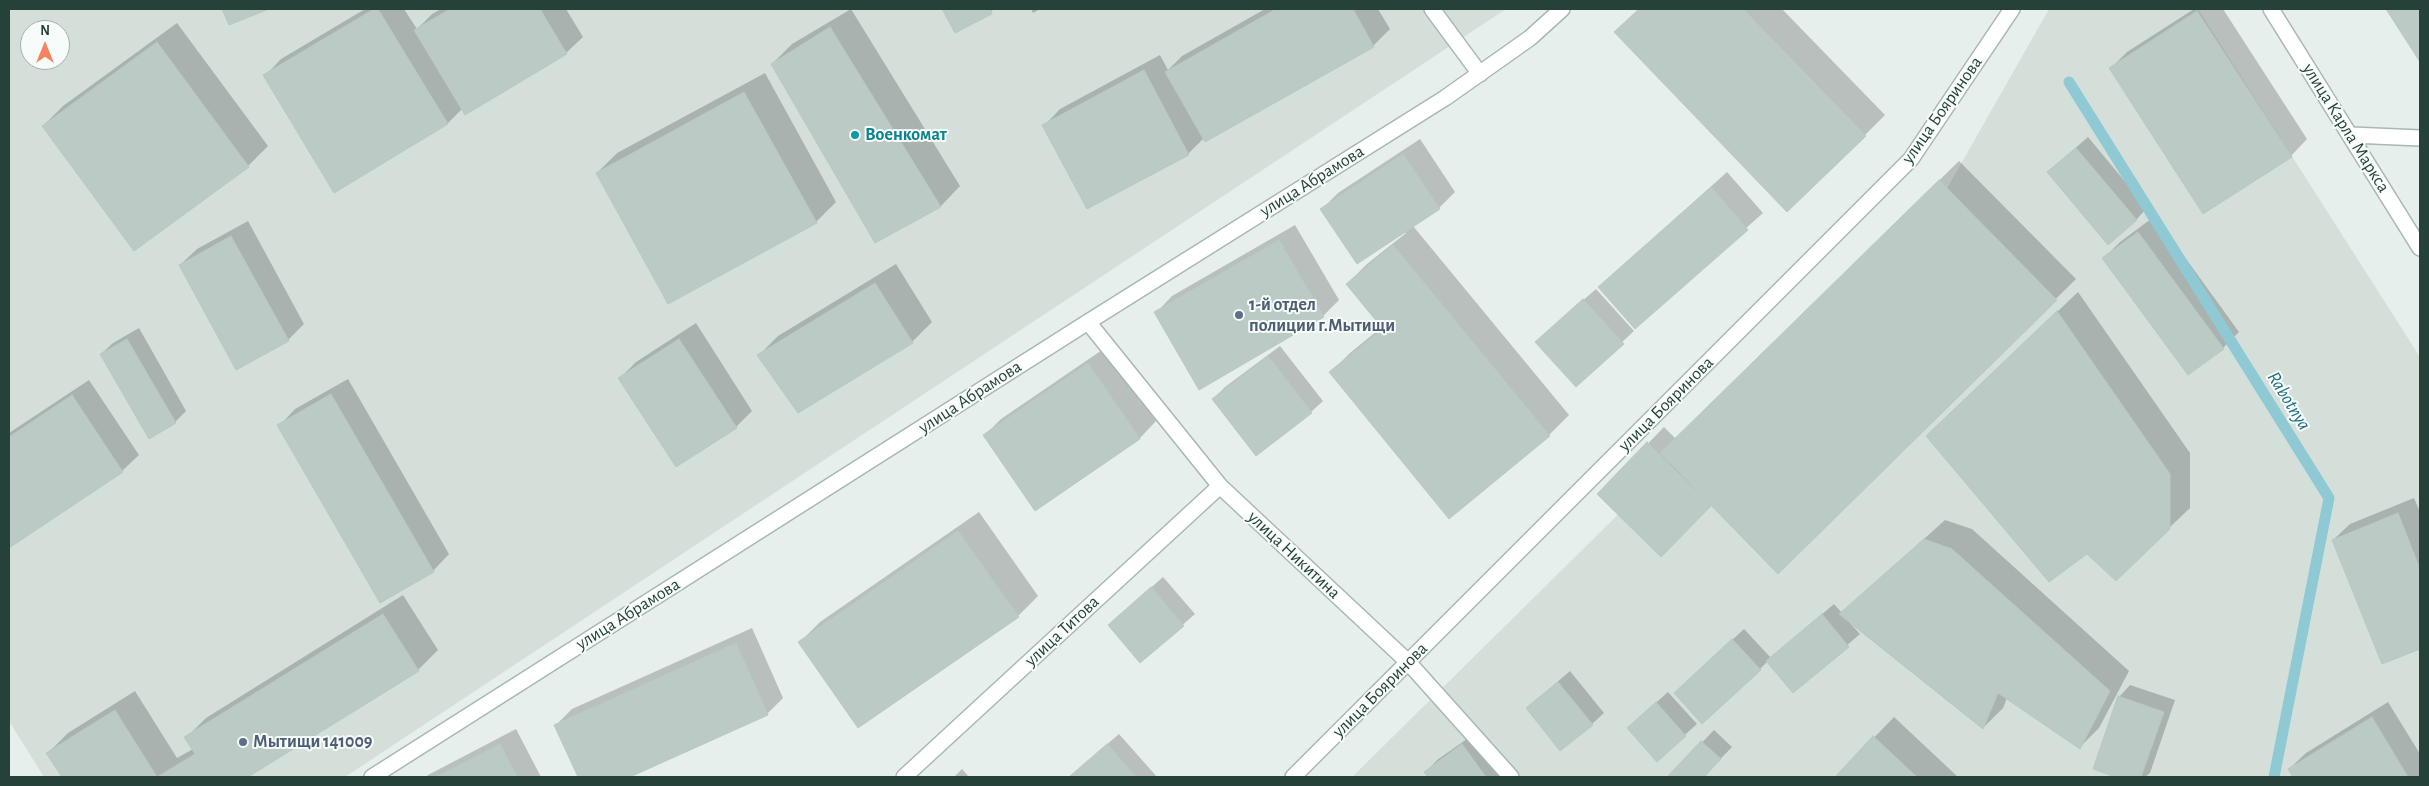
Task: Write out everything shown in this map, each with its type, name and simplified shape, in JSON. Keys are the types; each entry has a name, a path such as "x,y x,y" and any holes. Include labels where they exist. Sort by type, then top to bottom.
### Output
{"street":[{"path":"1432,9 1480,74"},
{"name":"улица Абрамова","path":"372,777 1088,322 1445,98 1530,38 1562,9"},
{"name":"улица Бояринова","path":"1293,777 1911,159 2012,9"},
{"name":"улица Карла Маркса","path":"2271,9 2352,135 2420,248"},
{"path":"2352,135 2420,138"},
{"name":"улица Никитина","path":"1088,322 1220,486 1408,662 1511,777"},
{"name":"улица Титова","path":"904,777 1220,486"}],"shaded area":[{"path":"9,9 1506,9 345,777 44,777 9,721"},
{"path":"2049,9 2198,9 2420,357 2420,777 1352,777 1945,192"}],"building":[{"path":"222,9 269,9 229,25"},
{"path":"374,9 378,9 448,124 334,193 263,75"},
{"path":"450,9 540,9 567,54 465,115 414,30"},
{"path":"942,9 990,9 992,14 955,33"},
{"path":"1276,9 1353,9 1374,47 1205,142 1165,72"},
{"path":"1639,9 1743,9 1866,136 1787,212 1614,32"},
{"path":"2386,9 2420,9 2420,62"},
{"path":"2197,11 2292,157 2203,214 2109,68"},
{"name":"Военкомат","path":"830,27 941,207 875,243 771,64"},
{"path":"157,42 249,167 134,251 42,126"},
{"path":"1144,70 1189,155 1087,209 1042,125"},
{"path":"744,92 817,223 668,304 596,173"},
{"path":"2076,148 2137,220 2108,245 2047,172"},
{"path":"1403,154 1440,209 1357,264 1320,209"},
{"path":"1939,180 2057,300 1778,574 1660,453"},
{"path":"1711,187 1748,230 1635,329 1598,287"},
{"path":"2138,232 2224,349 2188,375 2102,258"},
{"path":"231,236 289,341 236,370 179,265"},
{"name":"1-й отдел полиции г.Мытищи","path":"1279,240 1324,317 1199,390 1154,312"},
{"path":"1393,245 1550,436 1449,519 1329,372 1383,329 1346,284"},
{"path":"875,283 913,343 798,413 757,355"},
{"path":"1583,299 1624,344 1576,387 1535,342"},
{"path":"2057,311 2170,474 2170,529 2116,581 2087,554 2049,582 1926,436"},
{"path":"127,339 176,423 149,439 100,354"},
{"path":"679,339 737,428 676,467 618,378"},
{"path":"1268,356 1312,413 1256,456 1212,399"},
{"path":"1088,363 1140,439 1035,511 983,435"},
{"path":"331,394 434,572 380,603 277,425"},
{"path":"72,395 123,472 9,548 9,437"},
{"path":"1647,442 1711,506 1661,557 1597,494"},
{"path":"2398,513 2420,569 2420,649 2382,664 2332,540"},
{"path":"958,531 1019,617 858,728 798,642"},
{"path":"1924,539 1952,549 2110,691 2080,749 1998,693 1983,729 1839,614"},
{"path":"1151,587 1184,626 1140,663 1108,625"},
{"path":"383,614 419,671 248,777 157,777 195,754 184,737"},
{"path":"1822,614 1849,647 1793,693 1766,661"},
{"path":"1732,639 1761,670 1702,724 1674,693"},
{"path":"736,643 768,715 630,777 578,777 554,725"},
{"path":"1558,682 1593,725 1560,751 1526,708"},
{"path":"2118,696 2164,712 2141,777 2115,777 2093,769"},
{"path":"1656,702 1686,736 1657,762 1627,728"},
{"path":"115,710 157,777 62,777 46,753"},
{"path":"2372,717 2408,777 2293,777 2288,769"},
{"path":"1873,736 1917,777 1835,777"},
{"path":"1701,741 1721,759 1704,777 1667,777"},
{"path":"500,744 517,777 436,777"},
{"path":"1107,744 1136,777 1069,777"},
{"path":"1462,744 1486,777 1428,777 1424,772"}],"waterway":[{"name":"Rabotnya","path":"2069,82 2329,498 2274,777"}],"place":[{"name":"Военкомат","path":"855,135"},
{"name":"1-й отдел полиции г.Мытищи","path":"1239,315"},
{"name":"Мытищи 141009","path":"243,742"}]}
